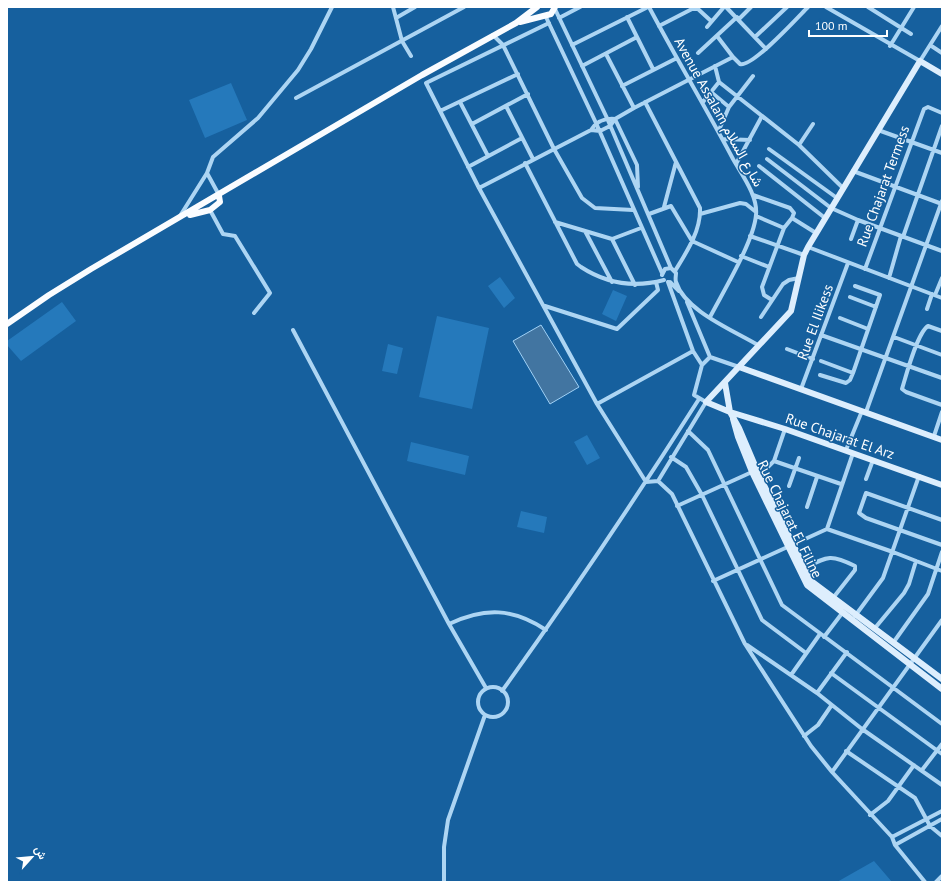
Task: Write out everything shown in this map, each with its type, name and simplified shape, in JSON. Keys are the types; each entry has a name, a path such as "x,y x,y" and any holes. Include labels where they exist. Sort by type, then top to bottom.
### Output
{"main road":[{"path":"7,324 49,295 422,75 516,23 538,7 545,15"},
{"path":"516,23 551,14 555,8"},
{"path":"179,218 210,210 220,203 221,199 219,196"}],"street":[{"path":"179,218 207,173 210,162 218,152 258,118 298,70 311,49 332,7"},
{"path":"393,7 402,41 411,56"},
{"path":"396,18 416,7"},
{"path":"296,98 464,7"},
{"path":"560,18 580,7"},
{"path":"572,45 648,7"},
{"name":"Avenue Assalam شارع السلام","path":"648,7 719,130 753,195 756,214 750,236 710,317"},
{"path":"706,27 725,7 738,18 766,49"},
{"path":"698,53 751,7"},
{"path":"755,37 787,7"},
{"path":"717,36 738,63 744,65 766,49 808,7"},
{"path":"826,7 832,9 890,46 942,74"},
{"path":"868,7 911,34"},
{"path":"890,46 914,7"},
{"path":"555,8 607,118 676,275 675,280 686,300 710,357 942,440"},
{"path":"659,26 692,8 698,9 712,20"},
{"path":"545,15 600,131 633,210 667,282 693,351 702,365"},
{"path":"627,17 653,69"},
{"path":"426,83 549,23"},
{"path":"658,481 706,402 791,311 804,255 808,246 942,26"},
{"path":"493,35 503,45 578,193 589,205 595,208 633,210"},
{"path":"582,66 637,37"},
{"path":"930,45 942,53"},
{"path":"606,54 634,108"},
{"path":"591,130 600,131 610,126 615,119 634,108 733,57"},
{"path":"622,86 677,58"},
{"path":"715,66 719,82 799,145 843,188"},
{"path":"440,112 518,74"},
{"path":"422,75 479,188 545,306 597,404 646,482"},
{"path":"719,130 729,107 753,76"},
{"path":"703,102 719,82"},
{"path":"711,92 729,107"},
{"path":"472,124 528,94"},
{"path":"460,102 488,156"},
{"path":"645,102 699,205 700,214 692,241 673,270"},
{"path":"506,106 533,159"},
{"name":"Rue Chajarat Termess","path":"865,269 923,111 928,107 942,113"},
{"path":"736,164 762,116"},
{"path":"479,188 591,130 596,123 607,118 615,119"},
{"path":"615,119 637,164 639,171 638,190"},
{"path":"799,145 813,124"},
{"path":"889,278 902,236 942,126"},
{"path":"878,130 942,153"},
{"path":"468,167 522,138"},
{"path":"723,139 750,140"},
{"path":"768,149 837,198"},
{"path":"767,159 831,208 879,228 942,250"},
{"path":"664,207 676,161"},
{"path":"526,164 577,264 586,270 612,282 635,285 675,280"},
{"path":"759,166 825,218"},
{"path":"846,450 886,358 942,203 853,171"},
{"path":"207,173 219,196"},
{"path":"753,195 790,208 794,213 784,228 769,267 762,292 772,300"},
{"path":"700,214 740,202 746,204 756,214 784,228"},
{"path":"649,214 664,207 672,207 692,241 738,262"},
{"path":"210,210 223,234 235,236 270,293 254,313"},
{"path":"792,218 816,233"},
{"path":"851,239 858,220"},
{"path":"555,222 612,239 641,228"},
{"path":"585,232 612,282"},
{"path":"750,236 804,255"},
{"path":"612,239 635,285"},
{"path":"808,246 848,263 942,298"},
{"path":"741,256 769,267"},
{"name":"Rue El Ilikess","path":"801,389 848,263"},
{"path":"662,273 665,269 673,270"},
{"path":"761,317 786,281 799,278"},
{"path":"927,309 942,278"},
{"path":"545,306 617,329 658,290 656,282"},
{"path":"667,282 682,294"},
{"path":"820,375 846,383 850,380 853,373 880,295 855,286"},
{"path":"850,297 876,307"},
{"path":"686,300 710,317 758,345"},
{"path":"840,318 868,329"},
{"path":"942,331 926,327 917,345 903,390 942,405"},
{"path":"293,330 449,624 486,688"},
{"path":"821,335 942,378"},
{"path":"894,337 942,355"},
{"path":"787,349 813,359"},
{"path":"597,404 693,351"},
{"path":"710,357 702,365 694,395 731,415"},
{"path":"821,361 853,373"},
{"name":"Rue Chajarat El Filine","path":"725,383 733,425 791,545 807,585 842,612 875,628 893,643 911,662 940,678"},
{"path":"502,691 546,630 646,482 699,399"},
{"path":"934,436 942,412"},
{"name":"Rue Chajarat El Arz","path":"731,415 785,429 942,485"},
{"path":"677,506 725,484 756,475 774,461 785,429"},
{"path":"688,431 708,450 782,605 942,724"},
{"path":"827,529 853,452"},
{"path":"672,457 686,467 702,494 762,620 806,653"},
{"path":"789,486 799,458"},
{"path":"866,478 873,460"},
{"path":"774,461 841,484"},
{"path":"854,618 883,578 919,476"},
{"path":"807,507 817,477"},
{"path":"646,482 658,481 672,494 744,644 804,736 832,772 870,815 892,837 895,845 925,882"},
{"path":"942,520 866,493 859,513 860,515 942,544"},
{"path":"714,581 827,529 942,571"},
{"name":"Rue Chajarat El Filine","path":"791,545 814,585 833,598 854,618 911,662 942,689"},
{"path":"893,643 928,594 942,552"},
{"path":"805,568 826,557 836,558 855,566 855,570 833,598"},
{"path":"875,628 904,593 909,584 916,561"},
{"path":"449,624 463,618 495,612 514,614 530,619 546,630"},
{"path":"791,675 806,653 842,612"},
{"path":"832,772 942,620"},
{"path":"744,644 817,693 862,729 942,785"},
{"path":"817,693 846,652"},
{"path":"940,678 942,670"},
{"path":"831,673 942,754"},
{"path":"496,687 502,691 507,697 508,702 504,712 496,717 485,715 479,709 477,700 479,695 486,688 496,687"},
{"path":"804,736 818,725 832,706"},
{"path":"444,882 444,847 448,820 485,715"},
{"path":"922,770 942,744"},
{"path":"846,751 915,798 930,826 942,836"},
{"path":"870,815 885,804 914,765"},
{"path":"892,837 942,811"},
{"path":"895,845 942,819"},
{"path":"936,882 942,876"}],"shaded area":[{"path":"231,83 247,120 205,138 189,100"},
{"path":"500,277 515,298 504,308 488,286"},
{"path":"613,290 627,296 616,321 602,314"},
{"path":"62,302 76,321 21,361 7,345 7,341"},
{"path":"437,316 489,328 472,409 419,397"},
{"path":"541,325 579,387 550,404 513,341"},
{"path":"388,344 403,348 397,374 382,371"},
{"path":"587,435 600,458 587,465 574,442"},
{"path":"411,442 469,456 465,475 407,461"},
{"path":"521,511 547,517 544,533 517,527"},
{"path":"874,861 892,882 837,882"}]}
